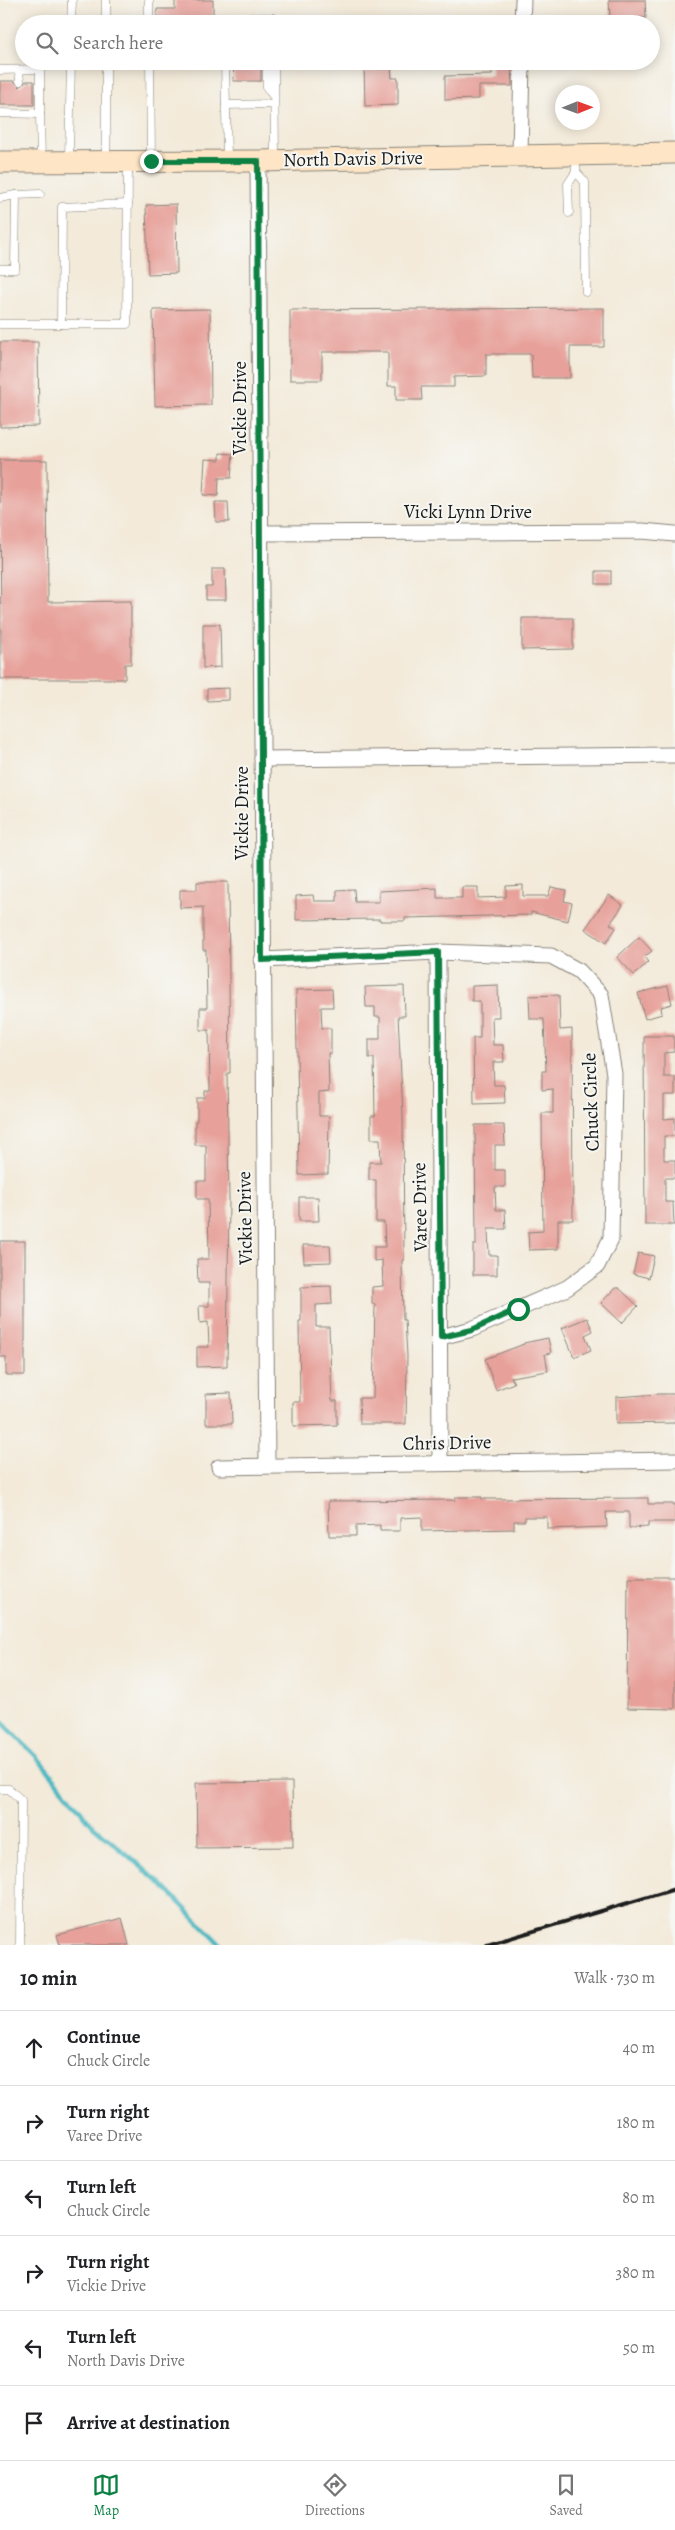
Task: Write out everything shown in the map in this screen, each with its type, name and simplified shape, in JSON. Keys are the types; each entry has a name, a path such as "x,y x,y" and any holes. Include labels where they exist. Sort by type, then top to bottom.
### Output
{"main road":[{"name":"North Davis Drive","path":"0,162 226,161 520,154 576,163 675,152"}],"street":[{"path":"522,15 523,0"},
{"path":"520,154 522,70"},
{"name":"Vickie Drive","path":"266,160 261,533 262,960 267,1465"},
{"name":"Vicki Lynn Drive","path":"261,533 642,531 675,534"},
{"path":"262,759 675,755"},
{"name":"Chuck Circle","path":"262,960 438,952 551,956 578,971 601,995 614,1074 611,1238 597,1266 567,1288 472,1330 441,1337"},
{"name":"Varee Drive","path":"438,952 440,1463"},
{"name":"Chris Drive","path":"219,1467 675,1460"}],"lane":[{"path":"71,15 72,0"},
{"path":"106,0 106,15"},
{"path":"149,0 149,15"},
{"path":"0,70 19,70 20,81"},
{"path":"40,70 41,162"},
{"path":"69,161 71,70"},
{"path":"106,70 106,161"},
{"path":"150,70 151,161"},
{"path":"225,70 226,161"},
{"path":"226,101 230,88 230,70"},
{"path":"267,70 267,88 274,100"},
{"path":"266,160 274,100 274,70"},
{"path":"226,101 274,100"},
{"path":"0,113 20,109 40,114"},
{"path":"0,324 127,324 128,161"},
{"path":"576,163 585,182 586,292"},
{"path":"569,213 568,184 576,163"},
{"path":"0,198 40,194"},
{"path":"0,269 15,269 16,195"},
{"path":"61,324 62,207 128,204"},
{"path":"0,1789 9,1789 21,1800 20,1945"}],"building":[{"path":"175,0 213,0 213,15 157,15 157,9 175,9"},
{"path":"609,0 645,0 646,15 610,15"},
{"path":"233,70 261,70 261,81 234,81"},
{"path":"364,70 391,70 392,78 398,78 398,105 365,106"},
{"path":"492,70 511,70 512,86 479,86 479,99 445,100 445,76 492,75"},
{"path":"0,81 14,81 20,87 26,81 34,81 34,105 0,105"},
{"path":"176,204 177,273 148,274 146,205"},
{"path":"604,308 604,347 570,347 570,378 532,378 531,354 486,354 486,376 454,377 454,387 421,387 422,400 396,400 396,386 388,386 388,352 322,352 322,380 290,380 290,310"},
{"path":"210,309 211,405 155,406 153,310"},
{"path":"0,342 38,342 39,426 0,427"},
{"path":"220,453 233,454 231,478 219,478 218,496 203,495 205,459 220,460"},
{"path":"0,460 47,460 48,602 131,601 131,664 125,664 125,679 1,679"},
{"path":"215,502 228,502 229,522 216,522"},
{"path":"212,569 225,569 226,600 206,600 206,587 212,587"},
{"path":"596,571 611,571 611,584 596,584"},
{"path":"522,618 573,618 573,649 522,650"},
{"path":"203,624 220,624 221,667 203,668"},
{"path":"229,688 229,700 207,701 207,689"},
{"path":"197,882 228,882 230,1073 227,1073 229,1199 227,1366 197,1367 197,1347 209,1347 208,1322 200,1323 199,1306 209,1306 209,1283 198,1283 197,1259 209,1259 208,1199 197,1199 197,1181 206,1181 206,1145 195,1145 195,1121 197,1121 197,1098 205,1098 205,1091 210,1091 209,1030 200,1030 200,1008 207,1008 206,950 203,950 203,907 180,908 180,890 197,890"},
{"path":"523,885 523,896 548,896 551,887 566,890 564,901 572,903 568,921 531,912 531,915 405,918 405,921 380,921 380,919 296,920 296,896 313,895 314,901 337,901 337,890 354,889 355,902 379,902 379,891 437,888 437,898 462,898 462,887 478,887 478,898 506,897 506,886"},
{"path":"609,895 623,905 610,924 616,928 606,943 585,929"},
{"path":"639,937 652,951 644,957 648,962 634,975 617,957"},
{"path":"498,985 499,1017 492,1017 493,1045 503,1045 504,1062 493,1062 494,1085 504,1085 505,1103 474,1104 473,1038 480,1038 480,1001 472,1001 472,986"},
{"path":"404,986 405,1016 398,1016 403,1115 404,1260 402,1260 403,1320 405,1320 407,1356 406,1424 360,1424 359,1398 373,1398 375,1304 372,1304 372,1287 383,1286 382,1260 374,1261 374,1247 385,1247 384,1222 376,1222 376,1180 369,1180 369,1162 381,1162 380,1139 371,1139 371,1116 375,1116 374,1058 369,1058 369,1039 380,1039 380,1017 375,1017 375,1007 366,1007 365,987"},
{"path":"668,986 672,1004 661,1007 662,1014 645,1019 638,993"},
{"path":"332,989 333,1007 321,1007 322,1028 331,1028 331,1053 328,1053 329,1092 319,1093 319,1116 329,1116 328,1174 299,1175 296,990"},
{"path":"559,995 560,1030 572,1029 573,1220 558,1220 558,1249 529,1250 528,1232 543,1231 542,1113 553,1113 553,1089 542,1090 542,1071 546,1071 544,1019 530,1019 529,996"},
{"path":"644,1036 674,1036 674,1052 664,1053 664,1077 675,1077 675,1095 664,1095 664,1119 675,1118 675,1136 664,1136 664,1160 675,1160 675,1178 665,1178 665,1202 673,1202 674,1225 645,1225"},
{"path":"475,1125 504,1125 505,1145 495,1145 495,1170 505,1170 505,1187 495,1187 496,1210 505,1210 506,1229 488,1229 489,1255 497,1255 497,1275 473,1275 473,1245 476,1245"},
{"path":"299,1197 318,1197 319,1221 299,1221"},
{"path":"0,1241 25,1241 25,1375 6,1375 6,1357 0,1357"},
{"path":"303,1245 330,1245 331,1262 304,1263"},
{"path":"638,1253 654,1256 649,1278 633,1274"},
{"path":"331,1286 332,1304 316,1305 316,1327 329,1327 332,1401 337,1401 337,1425 293,1426 293,1402 300,1402 299,1321 301,1321 301,1287"},
{"path":"615,1288 619,1288 638,1306 622,1323 601,1303"},
{"path":"587,1318 593,1331 585,1335 591,1350 574,1357 562,1328"},
{"path":"548,1338 551,1353 545,1354 548,1371 511,1377 514,1383 496,1390 485,1359 524,1343"},
{"path":"231,1393 232,1424 206,1424 206,1394"},
{"path":"675,1394 675,1423 616,1424 616,1397"},
{"path":"455,1497 482,1497 482,1499 648,1498 648,1504 675,1504 675,1522 648,1522 648,1527 629,1528 629,1512 606,1512 607,1527 547,1529 547,1517 525,1517 525,1521 514,1521 514,1529 422,1531 422,1517 400,1518 400,1531 380,1531 380,1525 356,1526 356,1536 329,1536 328,1501 455,1500"},
{"path":"628,1577 675,1577 675,1709 627,1708"},
{"path":"292,1782 293,1847 197,1848 196,1783"},
{"path":"122,1918 129,1945 60,1945 57,1935"}],"waterway":[{"path":"0,1720 38,1758 93,1826 158,1881 221,1945"}],"railway":[{"path":"487,1945 675,1889"}],"route":[{"path":"151,161 258,161 262,960 438,952 441,1337 472,1330 518,1309"}]}
